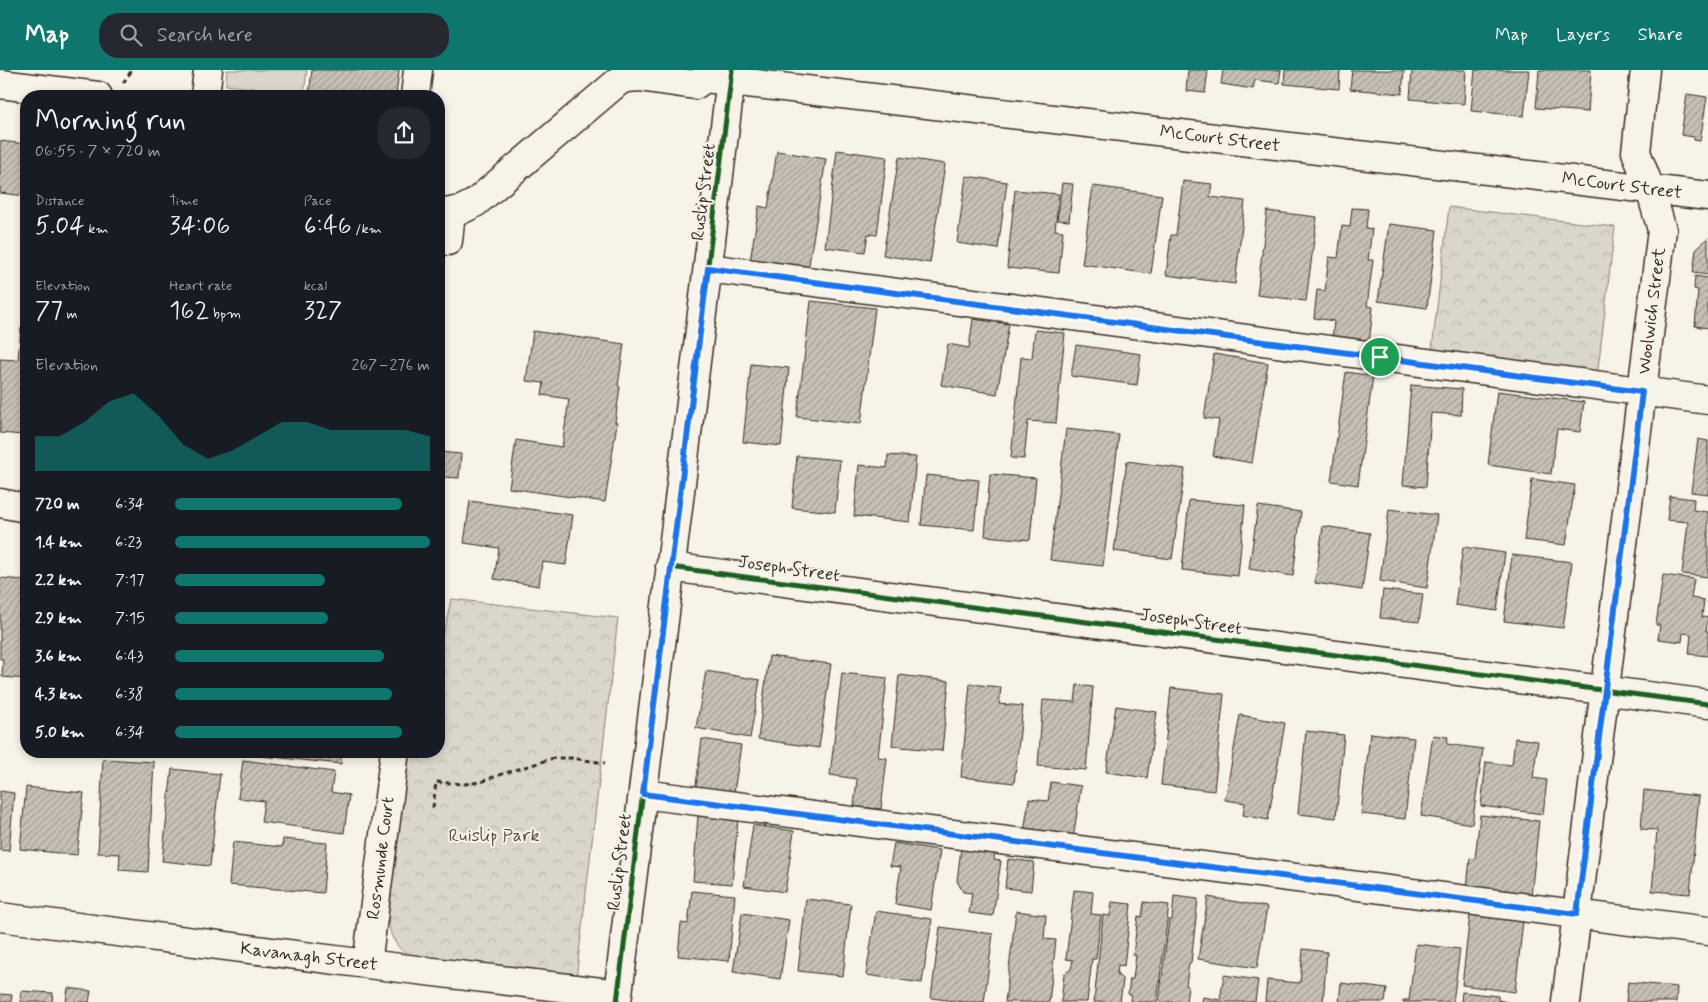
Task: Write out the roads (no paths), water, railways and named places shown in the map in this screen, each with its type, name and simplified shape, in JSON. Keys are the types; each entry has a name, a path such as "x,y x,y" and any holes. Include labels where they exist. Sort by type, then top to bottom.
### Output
{"street":[{"path":"206,90 208,70"},
{"path":"416,90 418,70"},
{"name":"Woolwich Street","path":"1566,1002 1662,230 1650,189 1636,152 1646,70"},
{"path":"448,242 445,213 468,207 490,192 623,78 639,77 695,85 700,74"},
{"name":"McCourt Street","path":"700,74 732,76 1708,196"},
{"name":"Ruslip Street","path":"617,998 732,76"},
{"path":"0,84 49,90"},
{"path":"708,268 1708,400"},
{"path":"0,503 20,507"},
{"name":"Joseph Street","path":"670,567 1708,704"},
{"name":"Rosmunde Court","path":"367,964 394,758"},
{"path":"643,794 1708,931"},
{"name":"Kavanagh Street","path":"0,917 617,998"}],"park label":[{"name":"Ruislip Park","path":"494,836"}]}
